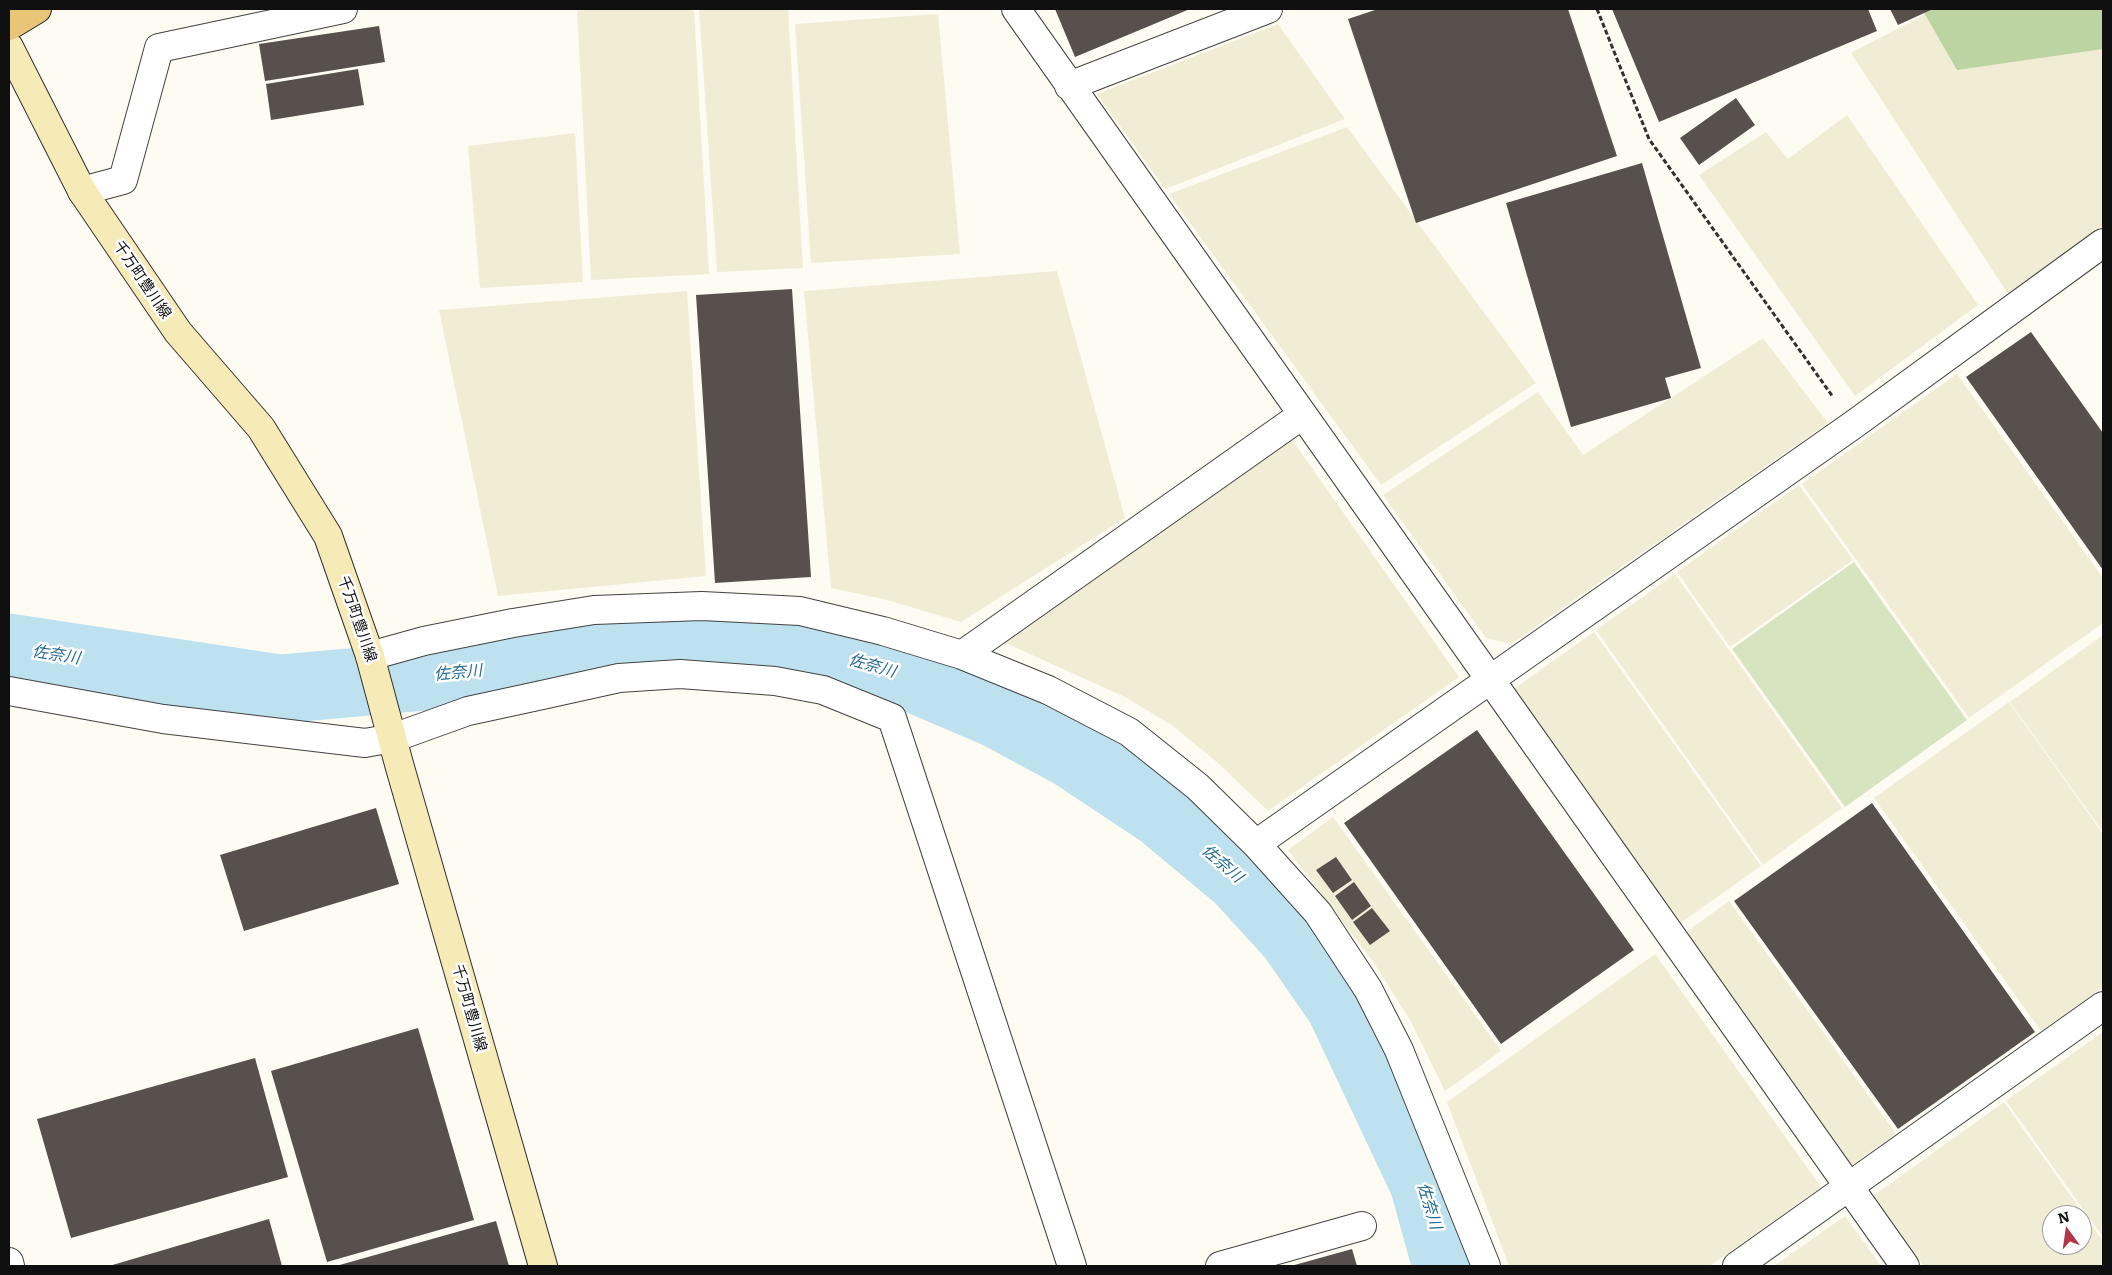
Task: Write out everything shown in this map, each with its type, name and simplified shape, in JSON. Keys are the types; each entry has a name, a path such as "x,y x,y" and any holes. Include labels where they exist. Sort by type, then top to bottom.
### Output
{"main road":[{"path":"9,26 37,9"},
{"name":"千万町豊川線","path":"9,47 82,191 178,332 266,437 328,536 370,656 543,1266"}],"street":[{"path":"82,191 123,180 159,48 343,9"},
{"path":"1016,9 1905,1266"},
{"path":"1069,86 1268,9"},
{"path":"1256,844 1853,425 2103,242"},
{"path":"962,655 1302,415"},
{"path":"370,656 424,641 513,623 594,610 702,606 800,611 883,630 962,655 1048,690 1129,732 1198,787 1256,844 1318,913 1368,989 1399,1050 1486,1266"},
{"path":"9,691 163,719 365,742 393,738 468,712 542,694 619,678 680,674 775,681 823,690 892,718 1072,1266"},
{"path":"1737,1266 2103,1006"},
{"path":"1220,1266 1362,1226"},
{"path":"9,1262 10,1266"}],"path":[{"path":"1597,9 1648,139 1853,425"}],"shaded area":[{"path":"577,9 694,9 709,274 591,280"},
{"path":"699,9 788,9 803,268 717,272"},
{"path":"1935,9 2103,31 2103,225 2008,294 1851,53"},
{"path":"938,14 960,254 811,263 795,24"},
{"path":"1278,24 1345,119 1165,189 1097,94"},
{"path":"1847,115 1978,305 1855,396 1699,175 1766,132 1788,159"},
{"path":"1347,127 1536,383 1381,485 1169,194"},
{"path":"575,133 583,282 480,288 468,146"},
{"path":"1057,271 1125,518 961,622 887,600 831,588 804,291"},
{"path":"687,291 706,576 498,596 439,310"},
{"path":"1763,338 1828,423 1511,644 1486,638 1383,495 1538,392 1583,455"},
{"path":"1957,374 2103,578 2103,623 1969,718 1802,484"},
{"path":"1290,437 1459,677 1268,811 1218,763 1173,726 1125,697 1001,641"},
{"path":"1799,485 1853,560 1730,647 1677,572"},
{"path":"1675,574 1842,808 1763,865 1596,630"},
{"path":"1594,632 1761,866 1679,924 1511,691"},
{"path":"2103,635 2103,832 2010,702"},
{"path":"2009,702 2103,834 2103,987 2041,1031 1874,798"},
{"path":"1333,817 1501,1051 1445,1091 1410,1020 1374,963 1288,850"},
{"path":"1729,901 1896,1134 1851,1165 1685,933"},
{"path":"1655,954 1821,1187 1710,1266 1509,1266 1447,1102"},
{"path":"2103,1032 2103,1237 2092,1222 2092,1205 2080,1205 2006,1101"},
{"path":"2004,1102 2077,1205 2042,1205 2042,1255 2092,1255 2092,1226 2103,1241 2103,1266 1924,1266 1873,1196"},
{"path":"1845,1216 1881,1266 1774,1266"}],"green space":[{"path":"1922,9 2103,9 2103,49 1957,70"},
{"path":"1854,562 1967,720 1845,807 1732,649"}],"building":[{"path":"1055,9 1190,9 1075,57"},
{"path":"1378,9 1568,9 1617,156 1416,223 1348,19"},
{"path":"1612,9 1868,9 1877,31 1659,122"},
{"path":"1890,9 1933,9 1898,25"},
{"path":"379,26 385,62 265,81 259,44"},
{"path":"358,69 364,105 271,120 266,84"},
{"path":"1736,98 1755,125 1699,165 1680,138"},
{"path":"1642,163 1701,368 1665,378 1671,398 1571,427 1506,203"},
{"path":"792,289 811,577 715,583 696,295"},
{"path":"2031,332 2103,433 2103,570 1966,377"},
{"path":"1477,730 1634,950 1501,1044 1344,823"},
{"path":"1872,803 2035,1032 1898,1129 1734,901"},
{"path":"376,808 399,884 244,931 220,855"},
{"path":"1336,857 1352,880 1333,893 1316,870"},
{"path":"1354,882 1371,906 1352,920 1335,896"},
{"path":"1372,908 1390,931 1370,945 1353,922"},
{"path":"418,1028 474,1220 327,1262 271,1071"},
{"path":"255,1058 288,1177 71,1238 37,1119"},
{"path":"269,1219 282,1266 109,1266"},
{"path":"496,1221 509,1266 336,1266"},
{"path":"1352,1249 1357,1266 1291,1266"}],"waterway":[{"name":"佐奈川","path":"9,648 280,689 527,667 620,651 711,640 790,643 914,678 996,713 1072,754 1161,813 1239,878 1292,936 1340,1005 1424,1183 1447,1266"}]}
